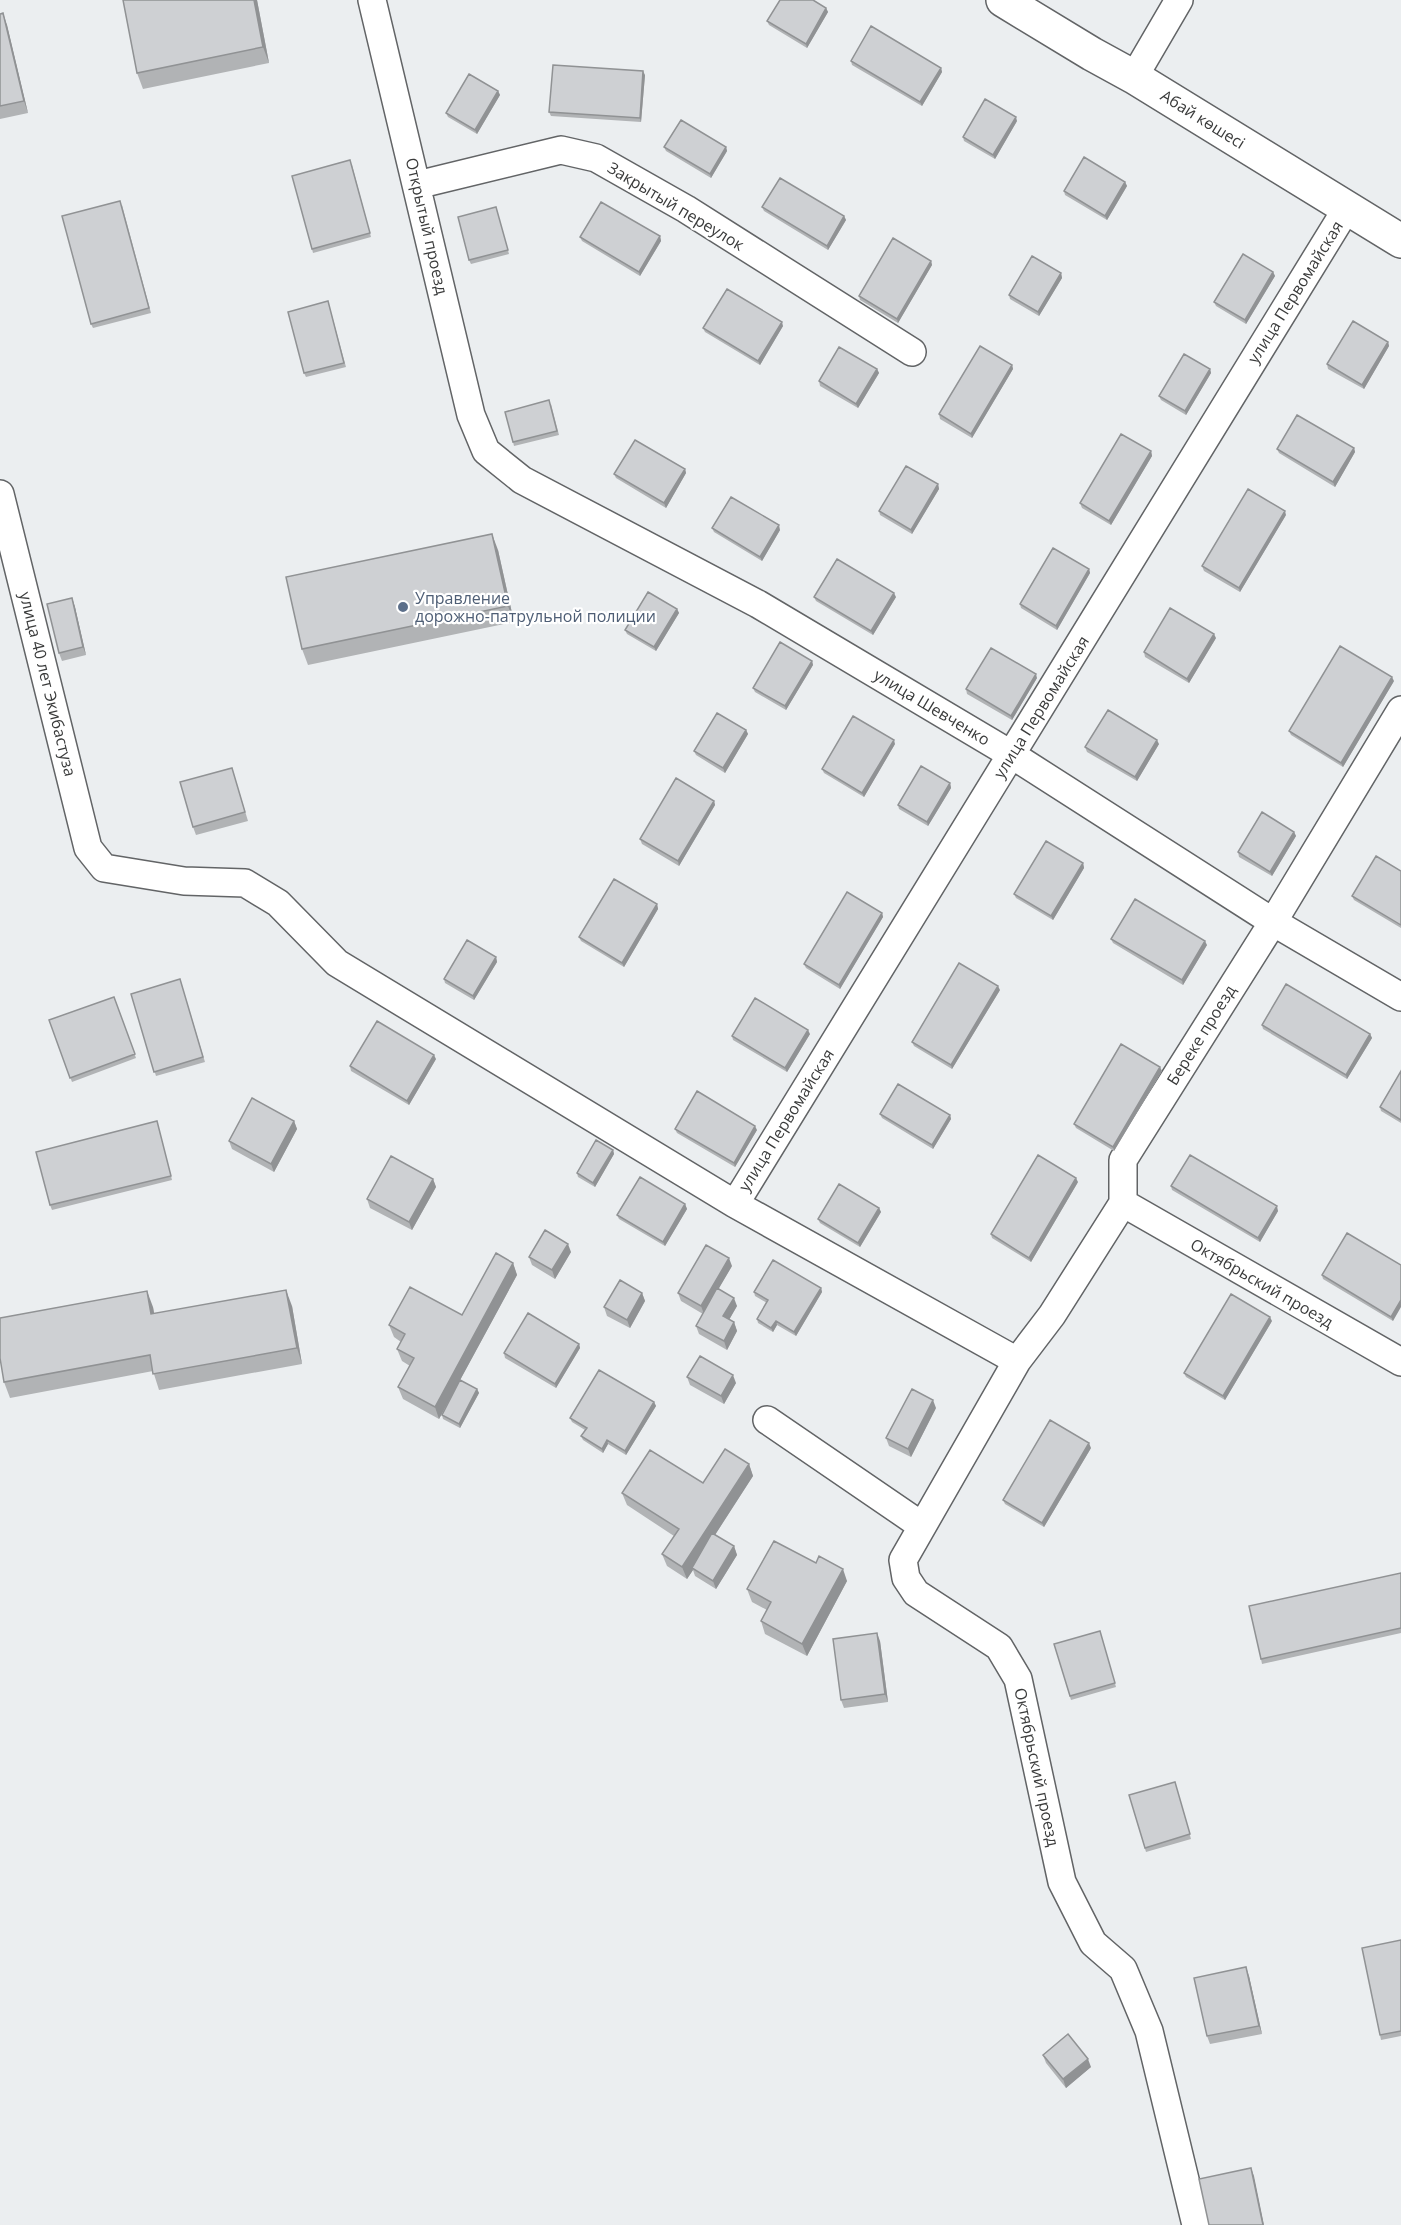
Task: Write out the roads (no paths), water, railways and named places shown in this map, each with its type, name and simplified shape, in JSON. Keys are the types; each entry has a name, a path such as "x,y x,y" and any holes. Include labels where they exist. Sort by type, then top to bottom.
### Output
{"street":[{"name":"Открытый проезд","path":"372,0 471,416 486,451"},
{"name":"Абай көшесі","path":"1003,0 1134,77 1401,241"},
{"path":"1134,77 1179,0"},
{"name":"Закрытый переулок","path":"417,185 561,150 596,158 686,209 912,352"},
{"name":"улица Первомайская","path":"735,1204 1347,208"},
{"name":"улица Шевченко","path":"486,451 522,480 759,604 1012,755 1273,922 1401,997"},
{"name":"улица 40 лет Экибастуза","path":"0,494 88,848 104,868"},
{"name":"Береке проезд","path":"1123,1203 1123,1160 1273,922 1401,710"},
{"name":"улица Первомайская","path":"104,868 184,881 245,883 278,903 337,963 735,1204 1017,1361"},
{"path":"1017,1361 1052,1314 1123,1203"},
{"name":"Октябрьский проезд","path":"1123,1203 1401,1362"},
{"name":"Октябрьский проезд","path":"1017,1361 903,1560 906,1578 916,1593 999,1647 1018,1679 1062,1882 1093,1943 1123,1969 1149,2031 1197,2225"},
{"path":"767,1420 922,1526"}],"place":[{"name":"Управление дорожно-патрульной полиции","path":"403,607"}]}
